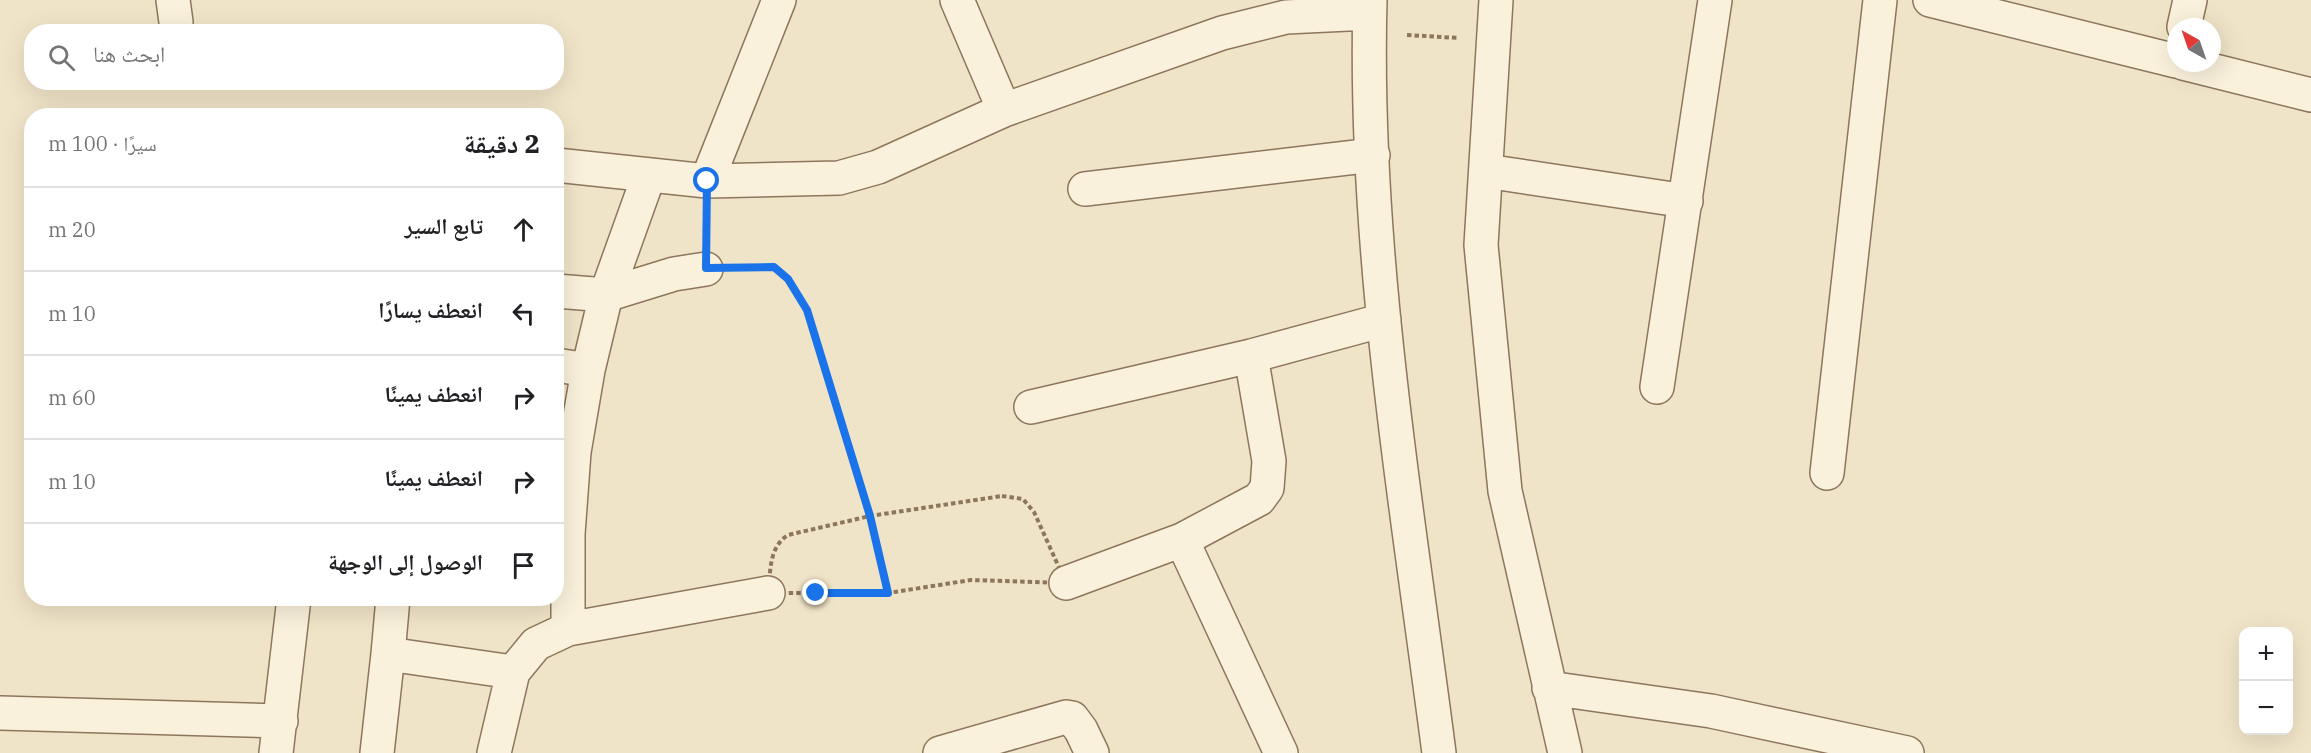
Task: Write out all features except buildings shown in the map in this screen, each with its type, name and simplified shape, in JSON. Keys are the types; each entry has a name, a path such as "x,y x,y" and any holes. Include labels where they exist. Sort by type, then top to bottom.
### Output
{"street":[{"path":"707,181 779,0"},
{"path":"957,0 1004,110"},
{"path":"1497,0 1481,245 1505,491 1548,688 1565,753"},
{"path":"1657,387 1715,0"},
{"path":"1827,473 1880,0"},
{"path":"1930,0 2167,58"},
{"path":"2186,18 2190,0"},
{"path":"564,166 707,181 839,178 878,167 1004,110 1255,24 1287,17 1370,7 1373,155 1384,320 1439,753"},
{"path":"2219,72 2311,95"},
{"path":"1085,189 1373,155"},
{"path":"1486,171 1686,201"},
{"path":"564,478 565,451 606,296 649,175"},
{"path":"564,292 606,296 674,274 706,268"},
{"path":"1031,407 1251,356 1384,320"},
{"path":"1066,583 1182,540 1260,499 1267,488 1269,461 1251,356"},
{"path":"564,367 588,370"},
{"path":"1182,540 1281,753"},
{"path":"564,565 568,629"},
{"path":"494,753 513,672 536,645 568,629 768,593"},
{"path":"276,753 293,606"},
{"path":"377,753 392,606"},
{"path":"388,654 513,672"},
{"path":"1548,688 1711,711 1907,753"},
{"path":"0,713 281,721"},
{"path":"957,751 1066,717 1072,718 1078,724 1092,753"}],"path":[{"path":"1404,35 1461,38"},
{"path":"707,181 706,268 774,267 788,279 807,310 870,516 888,593"},
{"path":"1002,496 1023,499 1034,512 1066,583 971,580 888,593 768,593 772,555 778,542 788,535 870,516 1002,496"}],"route":[{"path":"707,181 706,268 774,267 788,279 807,310 870,516 888,593 816,593"}]}
